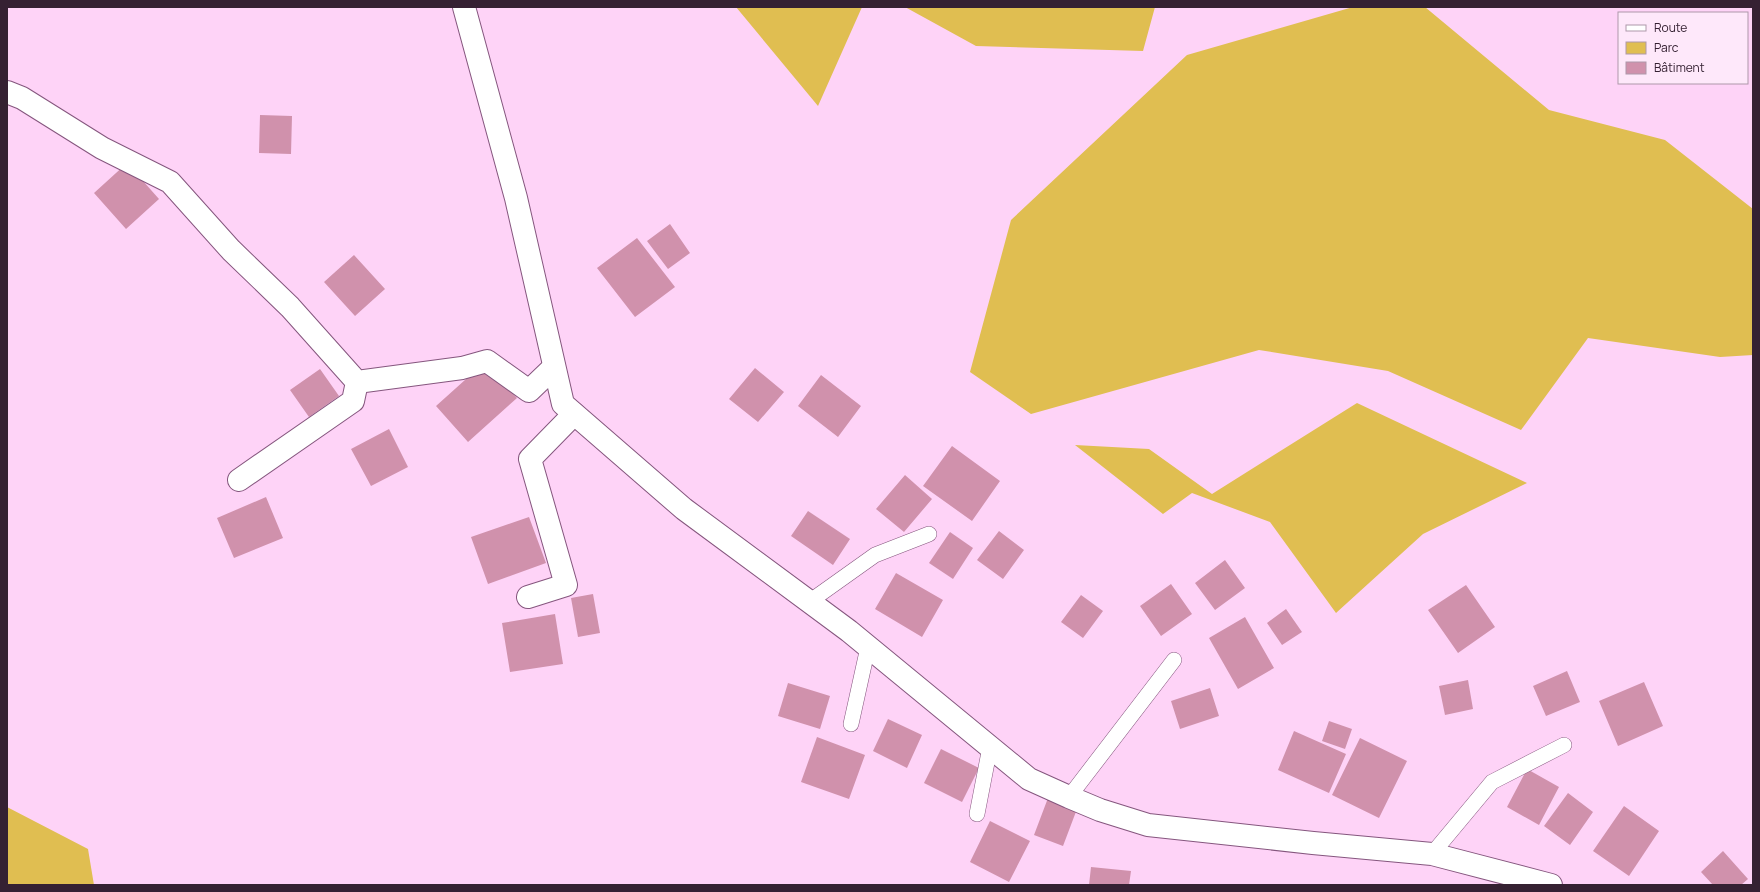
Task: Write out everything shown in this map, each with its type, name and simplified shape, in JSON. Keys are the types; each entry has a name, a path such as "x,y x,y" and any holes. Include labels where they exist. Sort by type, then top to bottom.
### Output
{"street":[{"path":"464,7 516,198 563,404 684,509 868,647 1028,779 1069,797 1100,810 1148,825 1313,844 1432,854 1551,885"},
{"path":"7,92 22,98 102,148 170,182 231,250 290,307 357,382"},
{"path":"357,382 462,368 487,361 529,391 554,367"},
{"path":"239,480 353,401 357,382"},
{"path":"528,597 566,585 530,459 574,414"}],"lane":[{"path":"809,602 875,555 929,534"},
{"path":"851,724 868,647"},
{"path":"1069,797 1174,660"},
{"path":"1432,854 1492,782 1564,745"},
{"path":"977,814 990,747"}],"green space":[{"path":"736,7 862,7 818,106"},
{"path":"905,7 1155,7 1143,51 976,46"},
{"path":"1353,7 1425,7 1549,110 1665,140 1753,209 1753,355 1720,357 1588,338 1521,430 1388,371 1259,350 1031,414 970,372 1011,220 1187,55"},
{"path":"1357,403 1527,483 1423,534 1336,613 1270,522 1192,493 1163,514 1075,445 1149,449 1212,494"},
{"path":"7,807 88,849 94,885 7,885"}],"building":[{"path":"260,115 292,116 291,154 259,153"},
{"path":"127,163 159,199 126,229 94,193"},
{"path":"670,224 690,253 668,269 647,241"},
{"path":"637,238 675,287 635,317 597,268"},
{"path":"354,255 385,289 355,316 324,282"},
{"path":"485,362 517,398 468,442 436,406"},
{"path":"755,368 784,392 758,422 729,399"},
{"path":"320,369 339,396 309,417 290,390"},
{"path":"821,375 861,406 838,437 798,406"},
{"path":"389,429 408,467 371,486 351,449"},
{"path":"952,446 1000,481 972,521 923,486"},
{"path":"905,475 932,499 904,532 876,509"},
{"path":"266,497 283,538 234,558 217,518"},
{"path":"808,511 850,539 833,565 791,536"},
{"path":"529,517 546,563 488,584 471,537"},
{"path":"999,531 1024,550 1003,579 977,560"},
{"path":"950,532 973,548 953,579 929,563"},
{"path":"1225,560 1245,588 1215,610 1195,583"},
{"path":"896,573 943,600 922,637 875,609"},
{"path":"1171,584 1192,614 1161,636 1140,606"},
{"path":"1466,585 1495,627 1458,653 1428,610"},
{"path":"593,594 600,633 578,637 571,598"},
{"path":"1081,595 1103,611 1083,638 1061,622"},
{"path":"1286,609 1302,632 1282,645 1267,623"},
{"path":"555,614 563,664 510,672 502,623"},
{"path":"1245,617 1274,668 1238,689 1209,638"},
{"path":"1567,671 1580,702 1546,716 1533,686"},
{"path":"1468,680 1473,709 1445,715 1439,686"},
{"path":"1644,682 1663,726 1618,746 1599,701"},
{"path":"788,683 830,696 820,729 778,716"},
{"path":"1210,688 1219,716 1180,729 1171,701"},
{"path":"888,719 922,735 907,768 873,751"},
{"path":"1329,721 1352,729 1345,749 1322,741"},
{"path":"1294,731 1346,754 1329,793 1278,770"},
{"path":"817,737 865,755 849,799 801,782"},
{"path":"1360,738 1407,761 1379,818 1332,795"},
{"path":"941,749 979,768 962,802 924,783"},
{"path":"1527,769 1559,787 1539,825 1507,807"},
{"path":"1568,793 1593,812 1570,845 1544,826"},
{"path":"1048,798 1077,809 1063,846 1034,835"},
{"path":"1624,806 1659,831 1629,876 1593,851"},
{"path":"990,821 1030,841 1009,882 970,862"},
{"path":"1723,851 1748,879 1741,885 1713,885 1701,872"},
{"path":"1091,867 1131,871 1129,885 1089,885"}]}
